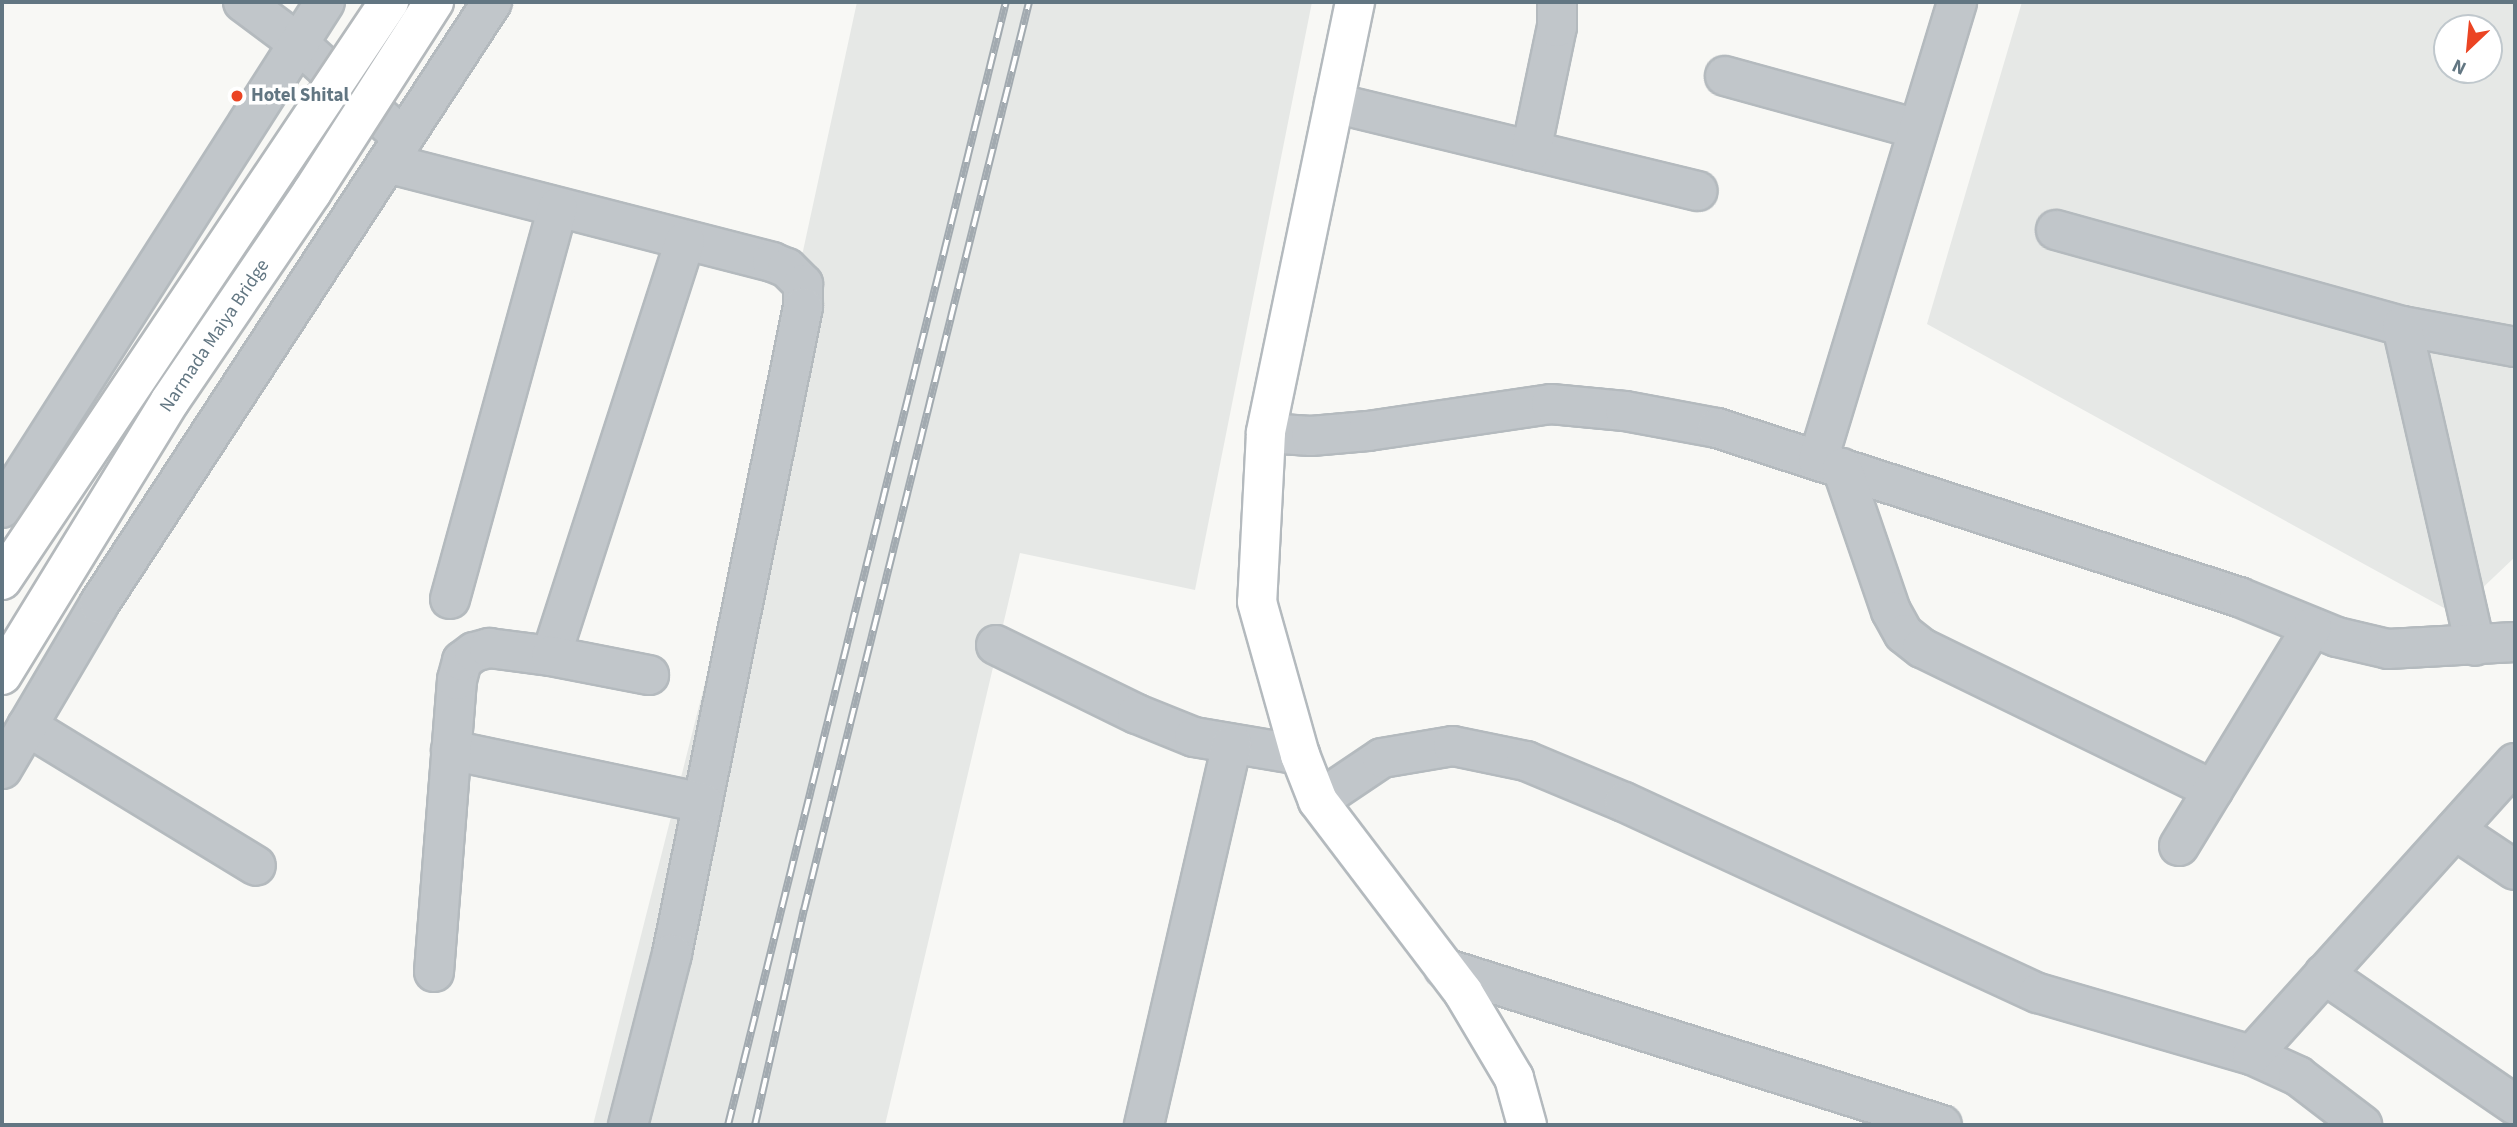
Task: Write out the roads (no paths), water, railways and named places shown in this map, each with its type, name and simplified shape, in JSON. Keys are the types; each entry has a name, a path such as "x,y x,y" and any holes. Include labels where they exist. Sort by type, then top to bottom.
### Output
{"main road":[{"path":"2,580 389,2"},
{"name":"Narmada Maiya Bridge","path":"2,675 170,401 312,192 434,2"},
{"path":"1354,2 1266,433 1257,602 1300,755 1318,802 1444,968 1514,1078 1527,1125"}],"street":[{"path":"243,2 298,43 395,151 558,208 787,268 803,284 803,296 672,954 628,1125"},
{"path":"2,508 325,2"},
{"path":"332,2 435,89"},
{"path":"2,769 99,604 492,2"},
{"path":"1531,150 1558,27 1557,2"},
{"path":"1957,2 1918,129 1830,464 1891,611 1904,634 1923,648 2213,790"},
{"path":"1725,76 1918,129"},
{"path":"1334,103 1697,191"},
{"path":"450,599 558,208"},
{"path":"2056,230 2402,326 2515,347"},
{"path":"551,656 685,241"},
{"path":"2402,326 2475,646"},
{"path":"1266,433 1311,436 1368,431 1551,404 1625,411 1717,428 2239,597 2337,637 2388,649 2515,642"},
{"path":"2179,846 2312,627"},
{"path":"996,645 1137,714 1194,737 1300,755"},
{"path":"434,972 457,680 462,661 474,652 489,648 551,656 649,675"},
{"path":"27,726 256,866"},
{"path":"1144,1125 1232,744"},
{"path":"1318,802 1382,758 1453,746 1526,761 1624,802 2038,993 2252,1055 2298,1076 2362,1125"},
{"path":"451,750 702,803"},
{"path":"2252,1055 2515,763"},
{"path":"2455,830 2515,870"},
{"path":"1444,968 1942,1125"},
{"path":"2325,974 2515,1105"}],"railway":[{"path":"728,1125 1006,2"},
{"path":"755,1125 804,910 1029,2"}],"place":[{"name":"Hotel Shital","path":"237,96"}]}
